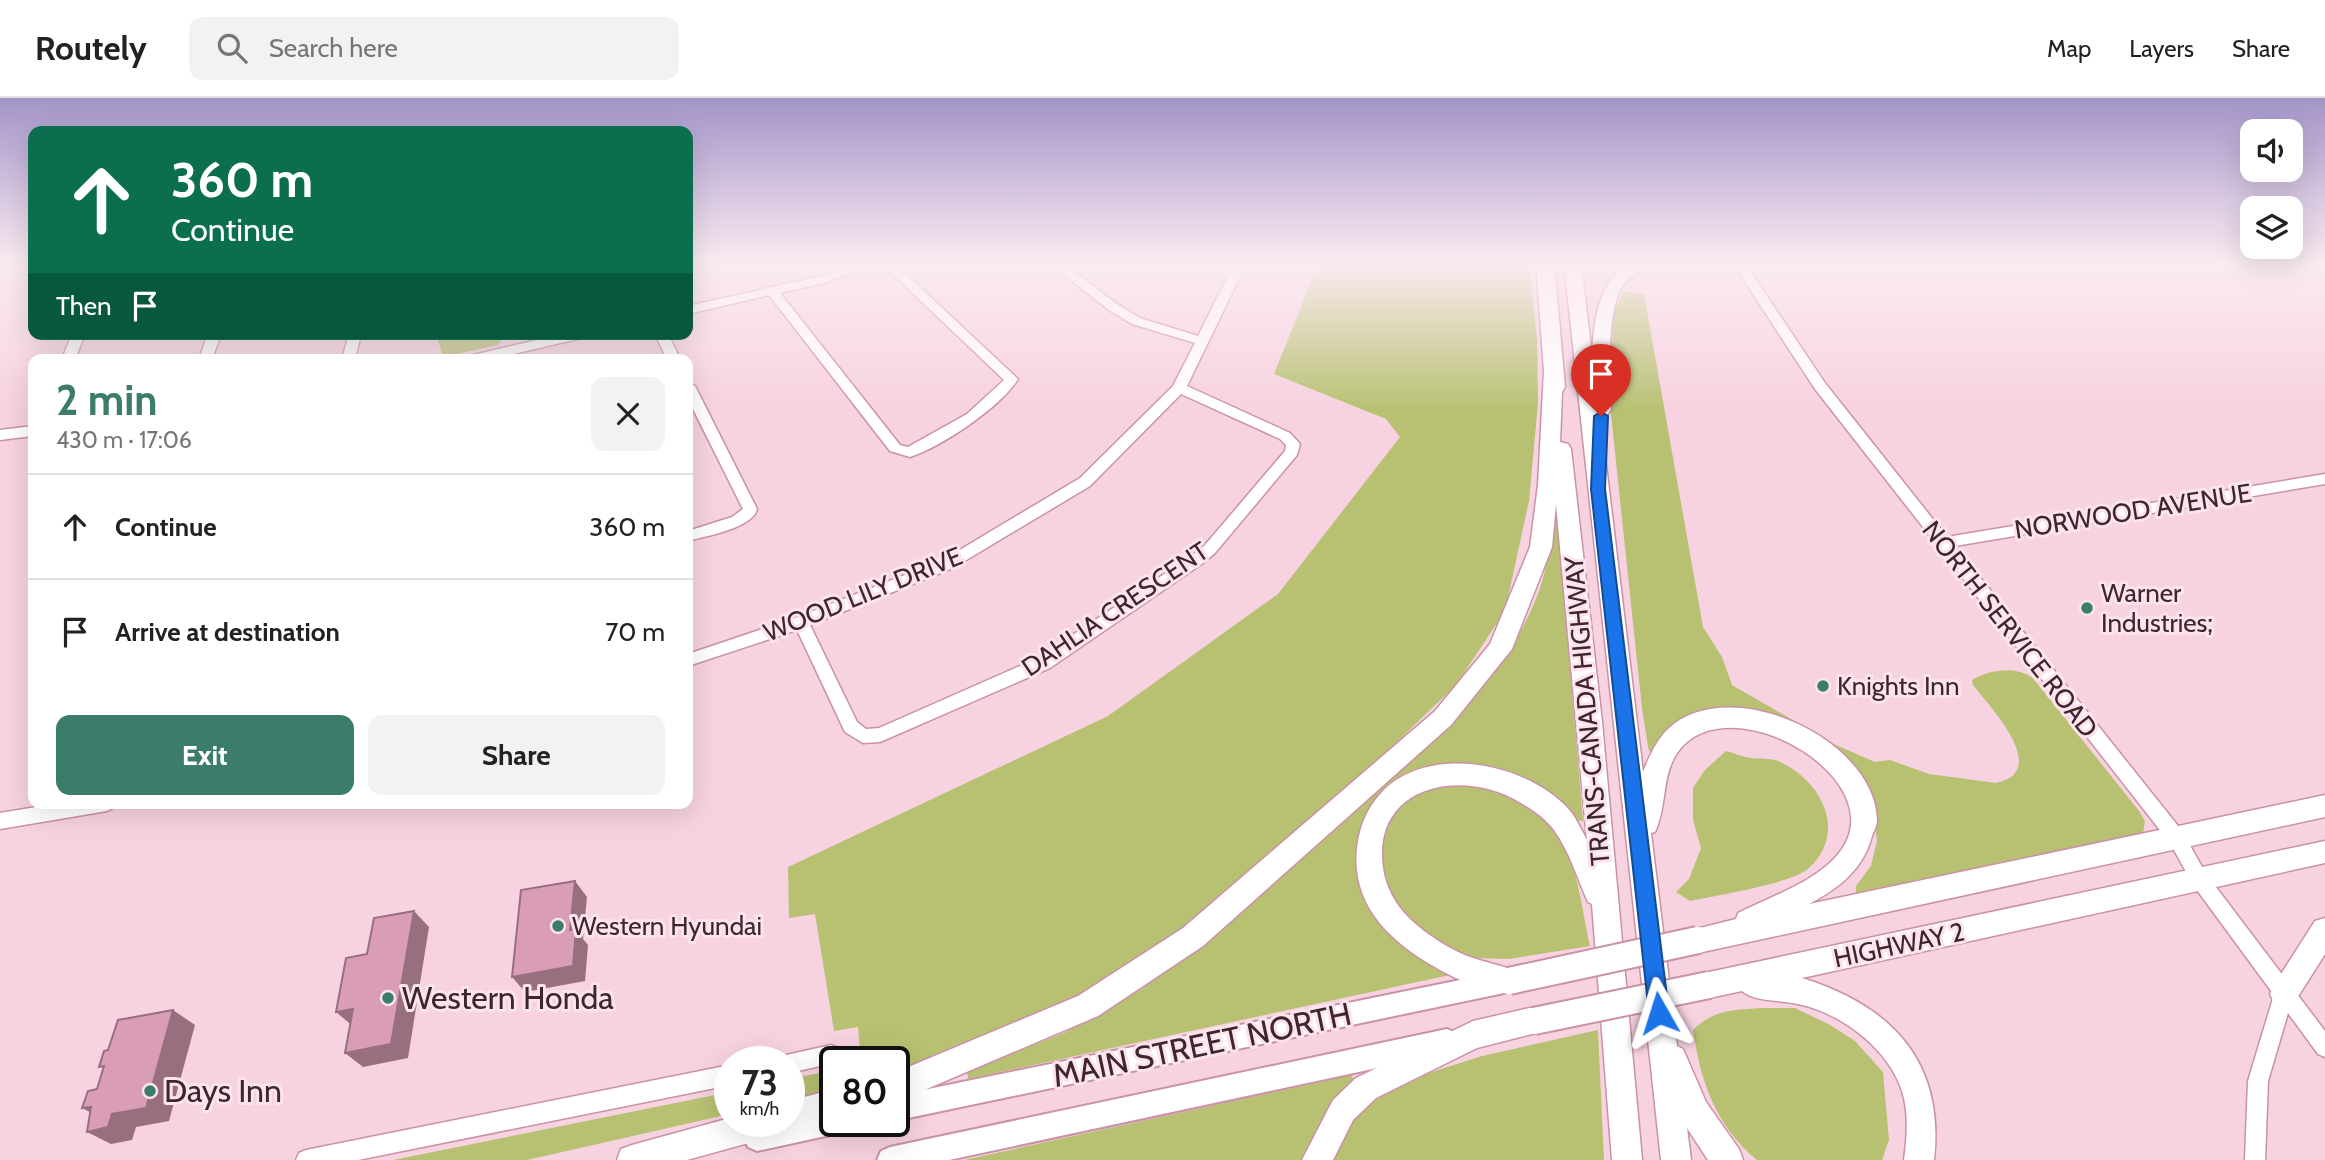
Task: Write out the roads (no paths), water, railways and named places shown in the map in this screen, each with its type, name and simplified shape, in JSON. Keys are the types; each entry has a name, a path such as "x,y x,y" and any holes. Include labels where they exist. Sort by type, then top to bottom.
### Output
{"highway":[{"name":"TRANS-CANADA HIGHWAY","path":"1549,312 1590,722 1625,1153"},
{"name":"TRANS-CANADA HIGHWAY","path":"1578,312 1676,1160"},
{"path":"1598,489 1607,312"},
{"path":"910,1080 1088,1006 1193,937 1443,718 1500,649 1541,547 1548,485 1553,372"},
{"path":"1642,865 1654,775 1679,735 1686,730 1714,718 1760,721 1783,727 1807,738 1830,756 1847,774 1863,813 1863,828 1855,852 1840,868 1817,885 1711,937"},
{"path":"1509,981 1464,969 1422,945 1398,926 1372,887 1367,856 1375,821 1394,797 1416,782 1444,774 1476,774 1512,784 1544,803 1562,820 1581,853 1606,916"},
{"name":"HIGHWAY 2","path":"1509,981 2325,806"},
{"name":"HIGHWAY 2","path":"1317,1160 1343,1110 1366,1088 1473,1035 2325,852"},
{"path":"2284,994 2325,930"},
{"path":"1715,984 1772,984 1807,992 1845,1008 1873,1028 1893,1048 1915,1088 1922,1132 1919,1160"},
{"path":"1659,1013 1680,1082 1702,1125 1728,1160"},
{"path":"632,1160 716,1137"}],"main road":[{"name":"MAIN STREET NORTH","path":"910,1106 1509,981"},
{"name":"MAIN STREET NORTH","path":"890,1160 1473,1035"},
{"path":"650,1160 819,1124"}],"street":[{"path":"788,312 895,448 904,452 910,452 972,418 1009,384 1011,379 939,312"},
{"path":"1123,312 1136,321 1202,341"},
{"name":"WOOD LILY DRIVE","path":"693,658 802,622 956,560 1086,482 1179,388 1217,312"},
{"name":"NORTH SERVICE ROAD","path":"1771,312 1820,386 2176,838 2200,880 2325,1047"},
{"path":"520,354 563,340"},
{"name":"DAHLIA CRESCENT","path":"802,622 851,727 863,736 880,735 1052,657 1205,554 1293,452 1293,444 1285,436 1179,388"},
{"path":"693,396 750,509 749,514 737,522 693,535"},
{"path":"0,435 28,432"},
{"name":"NORWOOD AVENUE","path":"1942,543 2325,479"},
{"path":"0,821 41,809"},
{"path":"2255,1160 2258,1081 2284,994"},
{"path":"306,1160 714,1078"}],"place":[{"name":"Warner Industries;","path":"2087,608"},
{"name":"Knights Inn","path":"1823,686"},
{"name":"Western Hyundai","path":"558,926"},
{"name":"Western Honda","path":"388,998"},
{"name":"Days Inn","path":"150,1091"}]}
